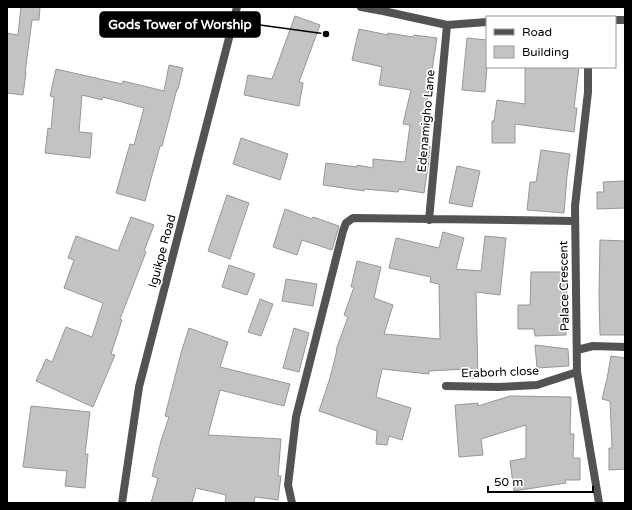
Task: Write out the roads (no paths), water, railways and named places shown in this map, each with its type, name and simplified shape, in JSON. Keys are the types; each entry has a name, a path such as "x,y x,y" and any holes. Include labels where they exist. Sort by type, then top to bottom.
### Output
{"street":[{"name":"Iguikpe Road","path":"122,503 139,387 237,7"},
{"path":"361,7 447,25 486,22"},
{"name":"Edenamigho Lane","path":"429,220 447,25"},
{"name":"Palace Crescent","path":"588,68 588,92 575,206 577,372 599,503"},
{"path":"292,503 288,485 296,417 346,223 353,218 575,221"},
{"path":"577,350 593,346 625,347"},
{"name":"Eraborh close","path":"446,386 498,387 537,385 577,372"}],"place":[{"name":"Gods Tower of Worship","path":"326,34"}]}
